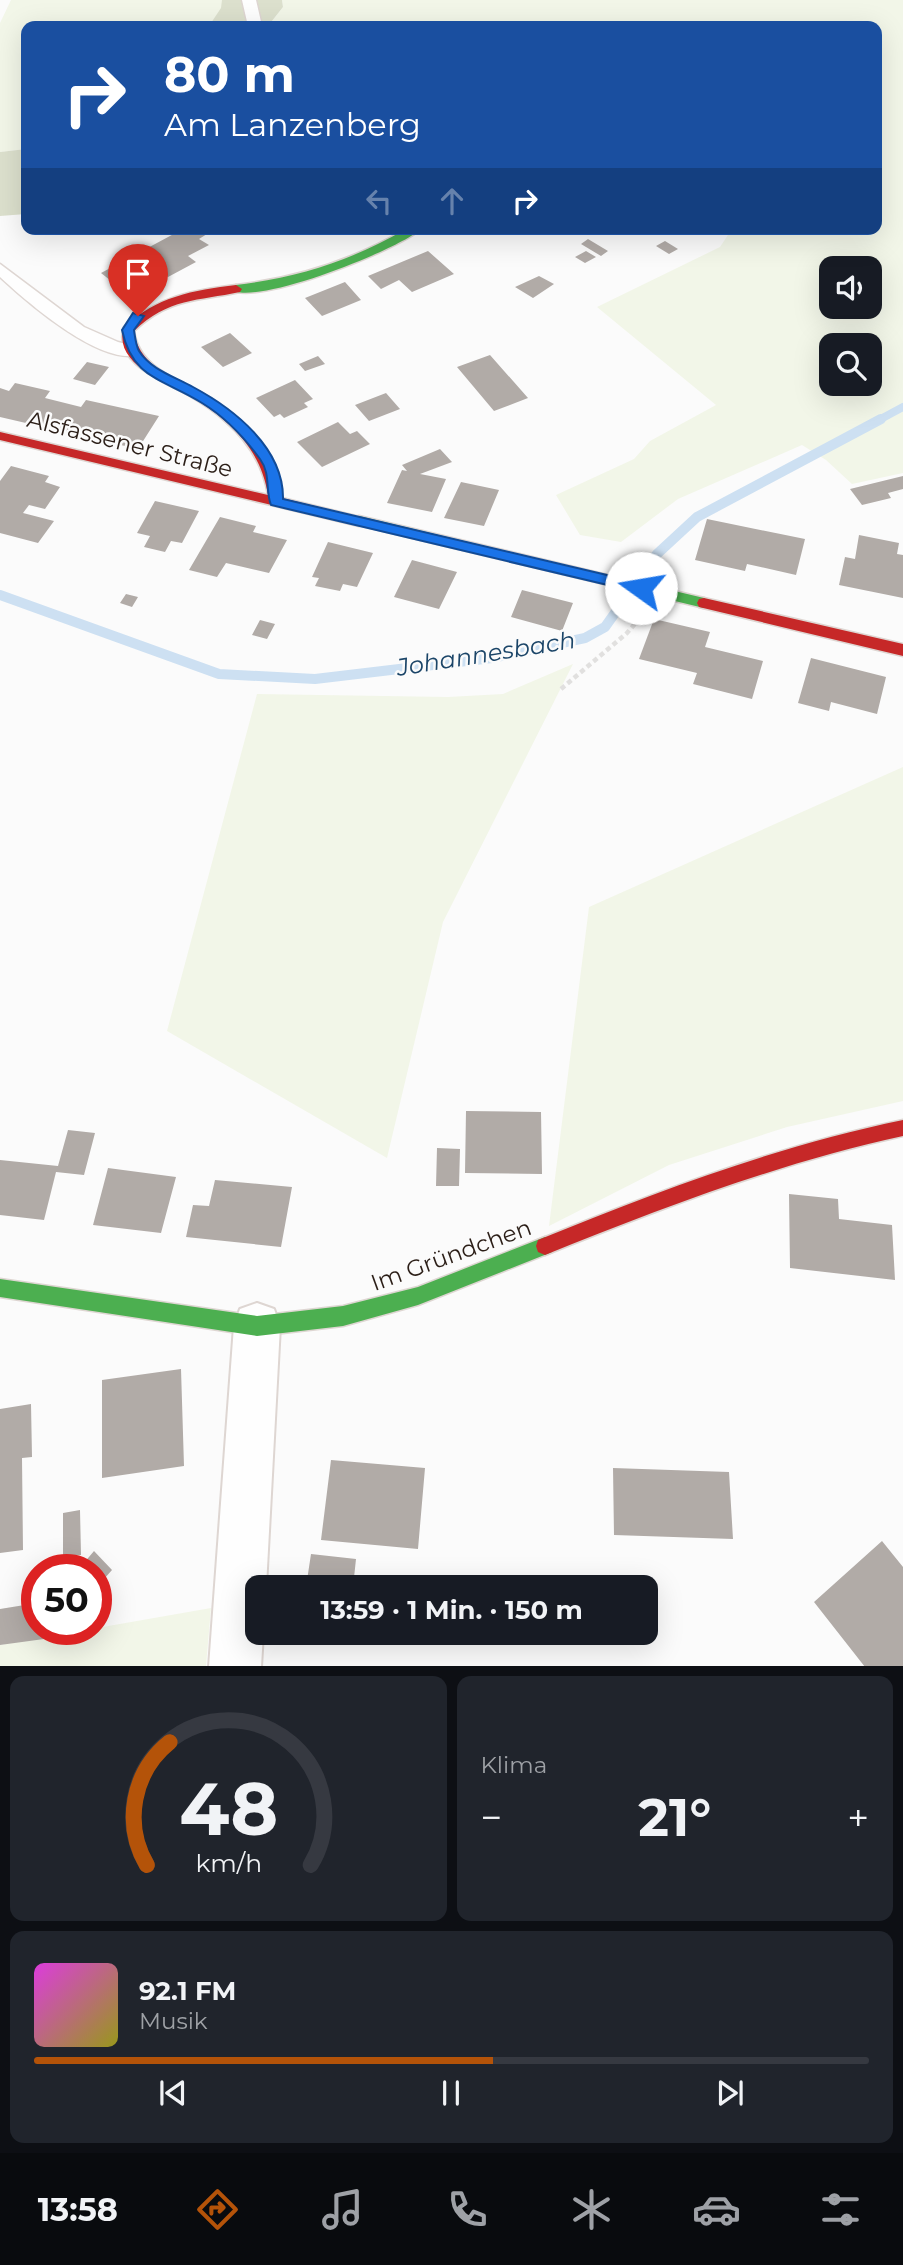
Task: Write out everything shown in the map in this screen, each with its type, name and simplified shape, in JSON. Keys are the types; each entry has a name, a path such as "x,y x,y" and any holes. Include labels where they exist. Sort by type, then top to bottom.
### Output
{"street":[{"path":"276,502 276,483 268,460 238,424 207,400 147,368 132,351 128,330 138,316 163,303 279,284 345,265 403,235"},
{"name":"Alsfassener Straße","path":"0,436 903,650"},
{"name":"Im Gründchen","path":"0,1288 257,1326 344,1316 418,1296 733,1171 838,1140 903,1128"},
{"path":"235,1666 257,1326"}],"lane":[{"path":"248,0 254,21"},
{"path":"0,269 52,313 108,347 132,351"}],"path":[{"path":"561,689 628,633 660,593"}],"shaded area":[{"path":"11,0 222,0 222,8 213,21 21,21 21,150 0,152 0,23"},
{"path":"282,0 903,0 903,473 852,484 826,460 802,445 678,499 621,542 580,535 556,495 634,459 650,441 716,405 597,307 720,247 728,235 882,235 882,21 272,21 283,7"},
{"path":"573,664 443,922 387,1158 167,1031 257,694 448,697 503,694"},
{"path":"903,767 903,1101 787,1127 669,1165 549,1226 589,907"},
{"path":"211,1608 206,1666 0,1666 0,1645 21,1641 21,1645 112,1645 112,1625"}],"green space":[{"path":"222,0 282,0 283,7 272,21 212,21 221,8"},
{"path":"21,150 21,214 0,216 0,152"}],"building":[{"path":"172,235 205,235 199,239 209,245 188,256 196,262 168,277 142,258 147,255 142,251"},
{"path":"588,239 608,251 601,256 581,244"},
{"path":"665,241 678,249 669,254 656,246"},
{"path":"428,251 454,274 412,292 399,280 381,289 368,276"},
{"path":"586,251 596,257 585,263 575,257"},
{"path":"127,259 142,271 115,284 101,273"},
{"path":"539,276 554,284 533,298 515,287"},
{"path":"345,282 361,300 322,316 305,298"},
{"path":"230,333 252,353 223,367 201,347"},
{"path":"490,355 528,398 494,411 457,367"},
{"path":"318,356 325,364 305,371 299,364"},
{"path":"87,362 109,367 95,385 73,379"},
{"path":"295,380 313,399 304,403 308,407 284,418 280,414 274,417 256,398"},
{"path":"15,383 50,391 45,398 81,407 86,400 159,416 138,449 0,417 0,388 9,391"},
{"path":"386,393 400,409 369,421 355,405"},
{"path":"338,422 350,434 357,431 370,444 322,467 297,442"},
{"path":"440,449 452,462 420,474 446,479 432,512 387,503 402,470 407,471 402,465"},
{"path":"11,466 49,476 45,482 60,487 45,509 29,505 23,513 54,521 38,543 0,533 0,481"},
{"path":"903,476 903,489 888,493 891,498 862,505 850,489"},
{"path":"461,482 499,490 484,526 444,518"},
{"path":"155,501 199,511 182,543 171,541 165,552 144,547 150,536 137,533"},
{"path":"220,517 256,526 253,532 287,540 269,573 226,563 217,577 189,570"},
{"path":"707,519 805,539 796,575 747,564 745,571 695,560"},
{"path":"859,535 899,543 897,554 903,555 903,598 839,585 845,557 855,559"},
{"path":"328,542 373,553 357,587 343,584 340,591 315,586 319,578 312,577"},
{"path":"412,560 457,572 439,609 394,597"},
{"path":"522,590 573,603 562,631 511,617"},
{"path":"126,594 138,597 132,607 120,603"},
{"path":"654,619 710,632 705,647 763,661 752,699 693,684 697,673 639,659"},
{"path":"260,620 275,624 267,639 252,635"},
{"path":"811,658 886,677 877,714 831,702 829,711 798,703"},
{"path":"466,1111 541,1112 542,1174 465,1173"},
{"path":"68,1130 95,1133 84,1175 56,1172 44,1220 0,1215 0,1160 58,1166"},
{"path":"437,1148 460,1149 459,1186 436,1186"},
{"path":"108,1168 176,1177 161,1233 93,1225"},
{"path":"215,1180 292,1187 281,1247 186,1237 193,1205 209,1206"},
{"path":"789,1194 838,1199 839,1219 892,1225 895,1280 790,1268"},
{"path":"181,1369 184,1466 102,1478 102,1380"},
{"path":"31,1404 32,1457 22,1458 23,1550 0,1553 0,1409"},
{"path":"331,1460 425,1468 418,1549 321,1540"},
{"path":"613,1468 729,1472 733,1539 614,1535"},
{"path":"80,1510 81,1554 63,1554 63,1513"},
{"path":"882,1541 903,1567 903,1666 864,1666 814,1602"},
{"path":"311,1554 356,1559 354,1575 308,1575"},
{"path":"21,1606 21,1642 0,1645 0,1609"}],"waterway":[{"name":"Johannesbach","path":"877,421 903,407"},
{"name":"Johannesbach","path":"0,595 219,674 315,679 492,658 585,638 605,627 657,554 697,517 881,419"}],"traffic: fast":[{"path":"236,289 283,282 329,270 373,252 404,235"},
{"path":"359,521 704,603"},
{"path":"0,1288 257,1326 343,1316 418,1296 545,1246"}],"traffic: jam":[{"path":"236,289 191,295 164,304 139,319 128,330 129,341 137,357 146,366 212,404 243,430 265,462 276,502"},
{"path":"0,436 359,521"},
{"path":"704,603 903,650"},
{"path":"545,1246 765,1163 903,1128"}],"route":[{"path":"138,316 128,330 132,351 147,368 207,400 238,424 268,460 276,483 276,502 641,588"}]}
